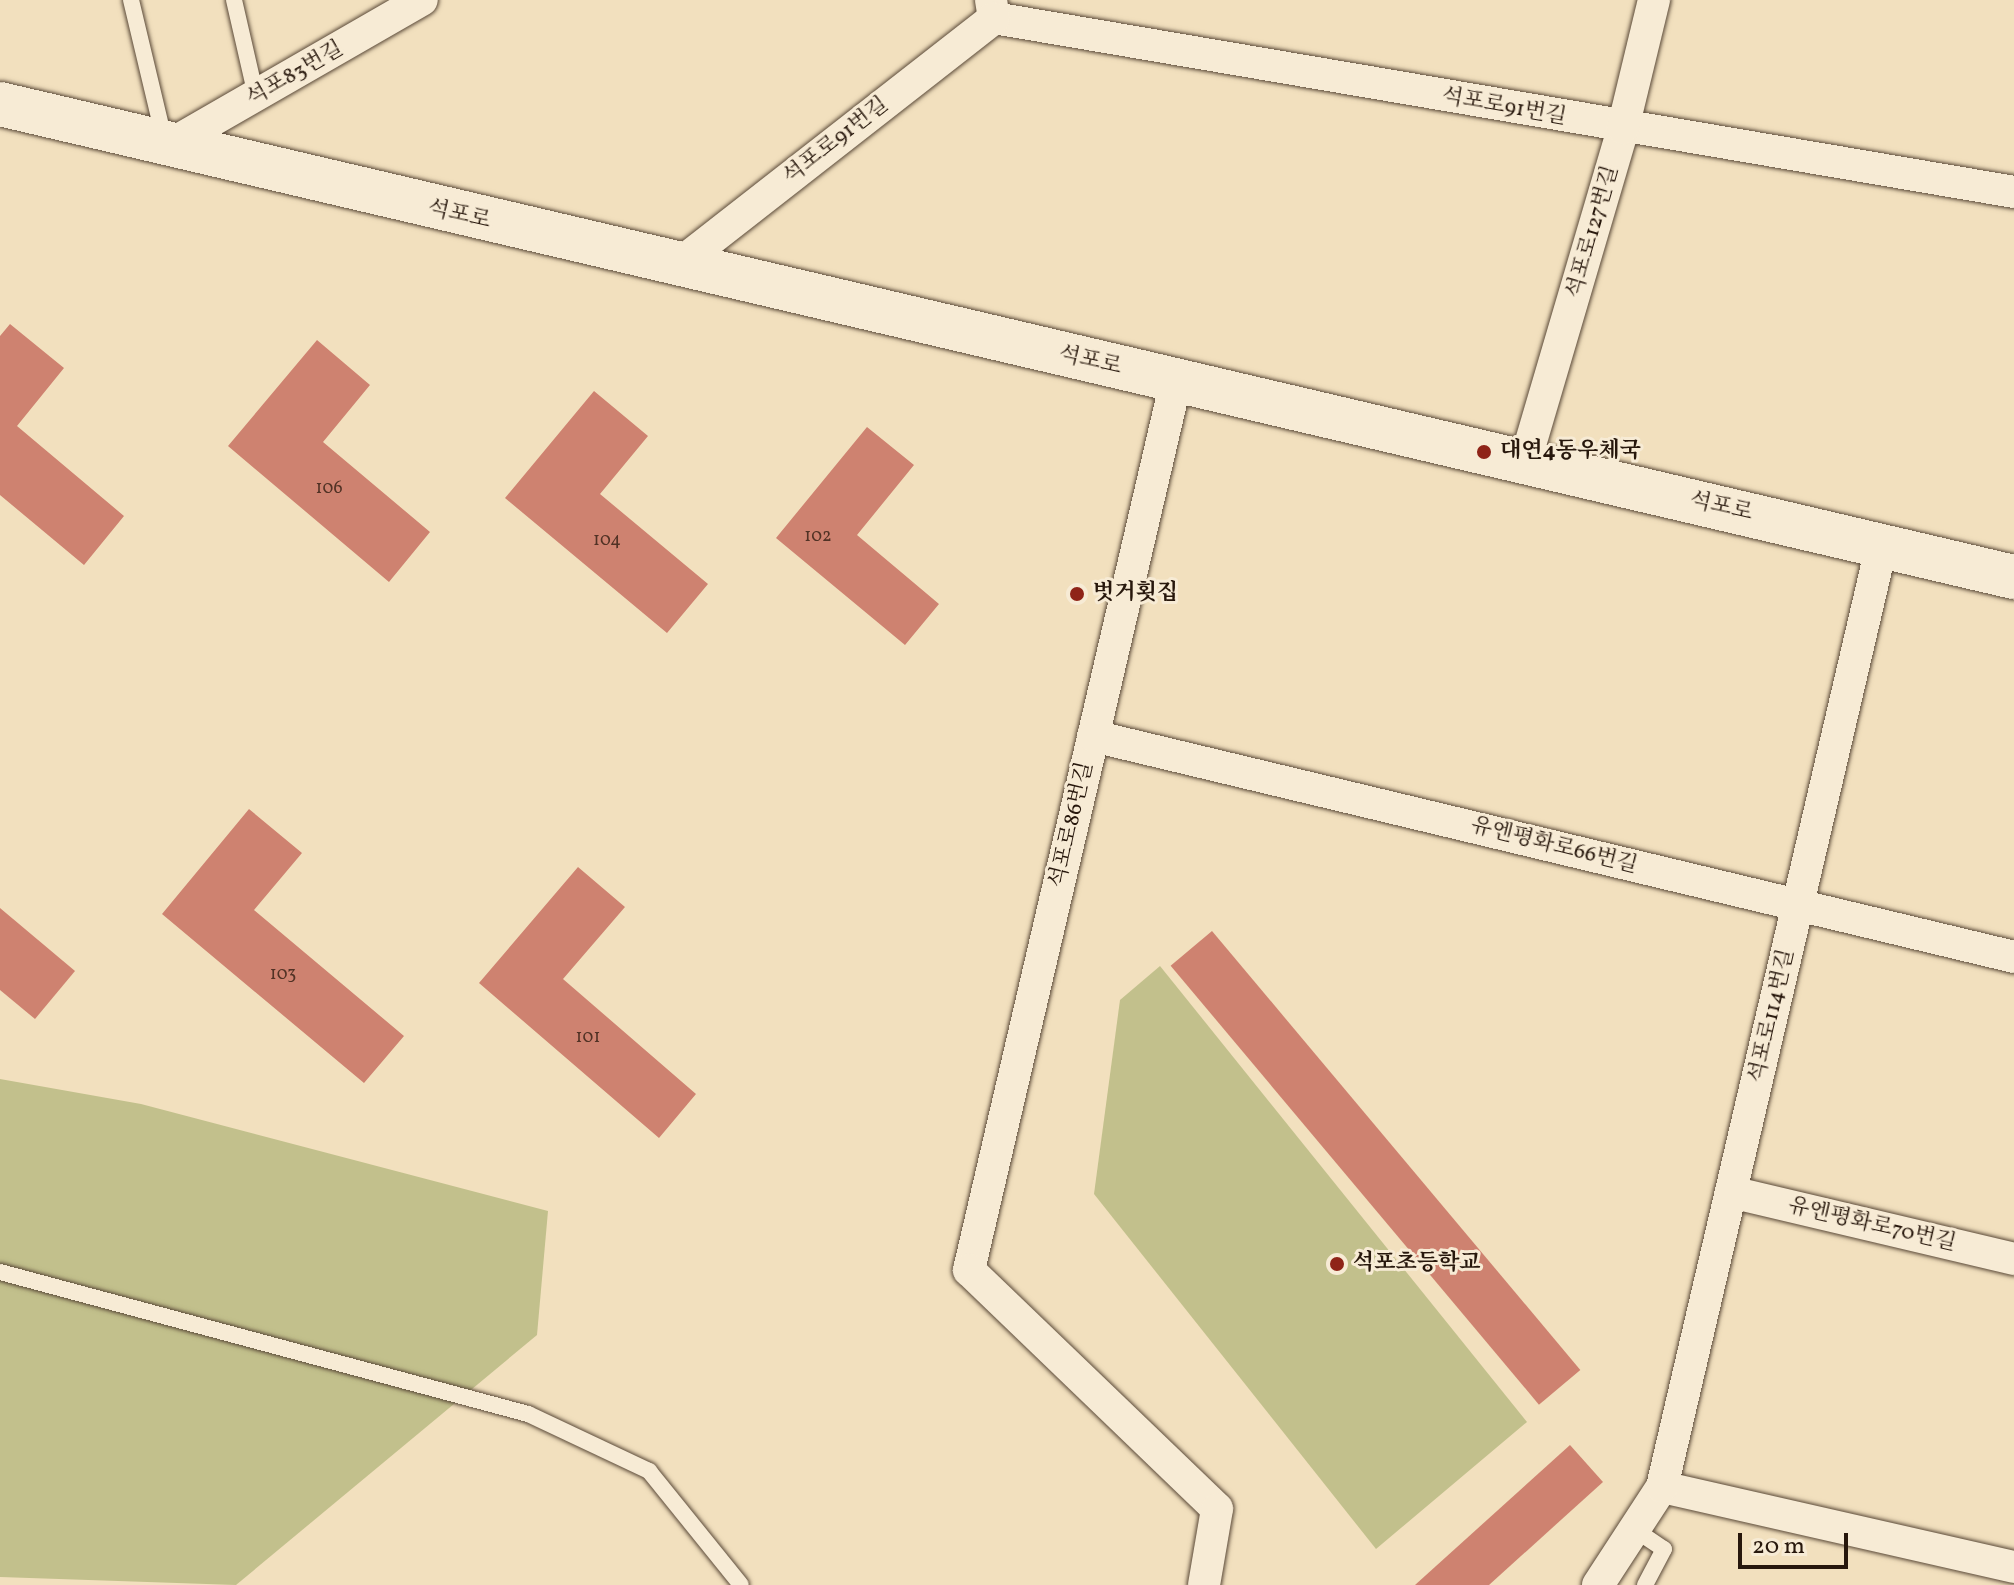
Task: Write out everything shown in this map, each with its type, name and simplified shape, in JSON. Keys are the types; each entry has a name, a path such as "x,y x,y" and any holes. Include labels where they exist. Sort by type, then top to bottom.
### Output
{"main road":[{"name":"석포로","path":"0,104 166,147 2014,577"}],"street":[{"name":"석포83번길","path":"166,147 422,0"},
{"name":"석포로127번길","path":"1525,462 1623,128 1654,0"},
{"name":"석포로91번길","path":"678,265 993,9 1623,128 2014,192"},
{"name":"석포로86번길","path":"1176,381 969,1270 1217,1509 1204,1585"},
{"name":"석포로114번길","path":"1662,1487 1882,544"},
{"name":"유엔평화로66번길","path":"1093,736 2014,957"},
{"name":"유엔평화로70번길","path":"1731,1192 2014,1259"},
{"path":"1598,1585 1662,1487 2014,1567"}],"lane":[{"path":"131,0 166,147"},
{"path":"234,0 256,96"},
{"path":"0,1272 528,1414 649,1471 741,1585"},
{"path":"1634,1529 1664,1549 1645,1585"}],"shaded area":[{"path":"1160,966 1527,1422 1376,1549 1094,1194 1120,1000"},
{"path":"0,1079 141,1104 548,1211 537,1335 236,1585 0,1577"}],"building":[{"path":"10,324 64,368 17,426 124,516 84,565 0,495 0,336"},
{"path":"317,340 370,385 323,442 430,532 389,582 228,446"},
{"path":"594,391 648,436 600,494 708,584 667,633 505,498"},
{"path":"867,427 914,465 857,535 939,604 905,645 776,538"},
{"path":"249,809 302,853 254,910 404,1036 364,1083 162,914"},
{"path":"578,867 625,907 563,979 696,1094 659,1138 479,983"},
{"path":"0,908 75,971 35,1019 0,990"},
{"path":"1212,931 1580,1370 1539,1405 1171,966"},
{"path":"1570,1445 1603,1482 1489,1585 1415,1585"}],"place":[{"name":"대연4동우체국","path":"1484,452"},
{"name":"벗거횟집","path":"1077,594"},
{"name":"석포초등학교","path":"1337,1264"}]}
